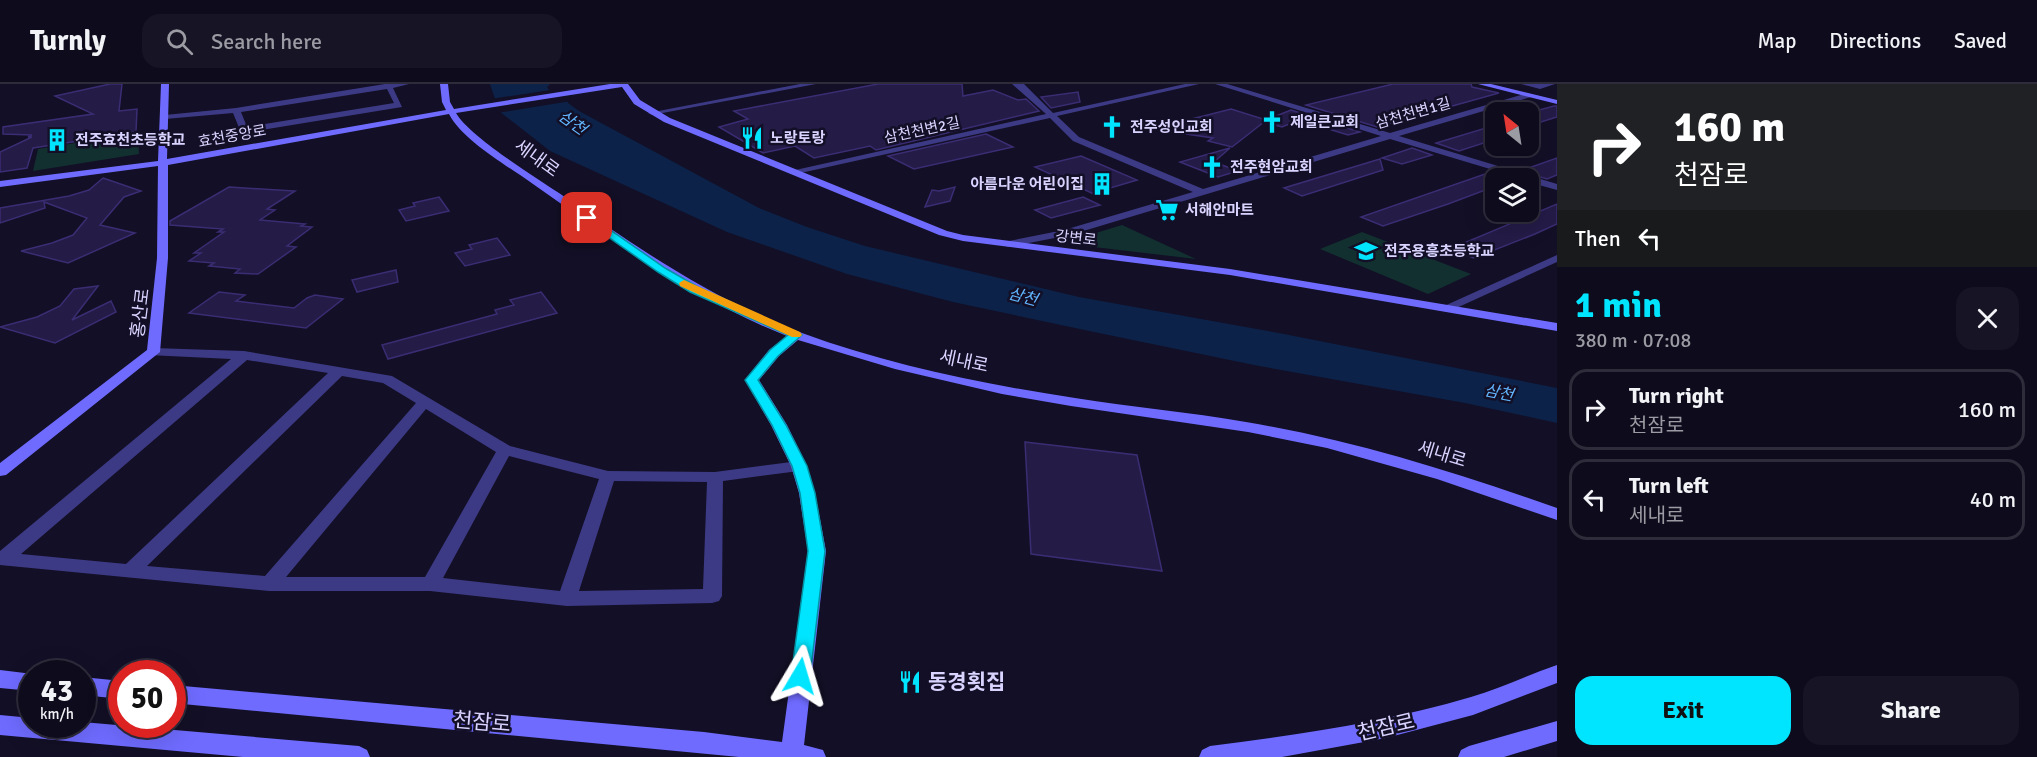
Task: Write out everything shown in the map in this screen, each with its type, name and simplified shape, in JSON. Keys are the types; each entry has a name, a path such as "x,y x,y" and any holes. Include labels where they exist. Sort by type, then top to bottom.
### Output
{"street":[{"name":"홍산로","path":"0,471 153,352 161,300 165,213 162,163 165,84"},
{"path":"165,117 236,110 405,84"},
{"path":"444,84 447,110 445,125 427,119 411,121 409,115 431,109 447,110 468,119 466,116 468,109"},
{"path":"652,113 812,84"},
{"name":"삼천천변2길","path":"796,171 1195,84"},
{"path":"1219,84 1492,168"},
{"path":"1482,84 1557,102"},
{"path":"1525,84 1540,87 1551,84"},
{"path":"1019,85 1076,139 1202,192"},
{"path":"236,110 244,130 296,123 399,105 388,86"},
{"path":"447,110 458,100 468,109 482,110 481,107 623,87"},
{"name":"강변로","path":"623,87 652,113 943,233 1008,244 1230,272 1557,327"},
{"name":"삼천천변1길","path":"1008,244 1066,233 1528,95"},
{"name":"세내로","path":"447,110 498,154 661,270 694,289 796,335 872,360 953,380 1072,402 1248,427 1299,437 1398,461 1498,491 1557,513"},
{"name":"효천중앙로","path":"0,184 162,163 410,118"},
{"path":"296,123 302,137"},
{"path":"1539,182 1557,188"},
{"path":"1448,307 1557,258"},
{"path":"791,756 817,551 800,466 752,380 774,353 796,335"},
{"path":"153,352 244,355 387,379 505,450 608,476 715,477 800,466"},
{"path":"244,355 3,559 269,584 430,584 567,599 712,596 715,477"},
{"path":"129,572 339,371"},
{"path":"269,584 424,402"},
{"path":"430,584 505,450"},
{"path":"567,599 608,476"},
{"name":"천잠로","path":"1210,757 1317,742 1454,712 1519,692 1557,674"},
{"path":"0,679 18,681"},
{"name":"천잠로","path":"186,695 692,741 791,756 814,757"},
{"path":"0,725 359,757"},
{"path":"1469,757 1557,731"}],"green space":[{"path":"138,133 139,154 33,171 38,149"},
{"path":"1122,225 1196,259 1085,246 1076,239"},
{"path":"1362,232 1471,274 1428,294 1320,249"}],"water":[{"name":"삼천","path":"490,84 550,84 547,87 549,90 565,94 568,103 579,111 759,208 865,246 1079,297 1284,334 1557,388 1557,423 1465,403 1254,365 1094,332 953,302 847,274 727,232 550,151 499,111"}],"pier":[{"path":"557,89 567,91 571,101 497,113 491,99"}],"building":[{"path":"110,84 122,84 119,111 137,109 136,132 33,148 27,168 0,172 0,152 32,137 28,137 32,135 3,134 3,127 93,114 55,96"},
{"path":"878,84 962,84 963,96 993,90 1018,100 1026,99 1039,111 876,150 870,146 814,158 795,146 763,153 719,127 748,119 734,111"},
{"path":"1393,84 1471,84 1472,87 1499,93 1377,127 1306,105"},
{"path":"1078,92 1080,102 1051,108 1041,97"},
{"path":"1557,106 1557,117 1539,123 1539,110"},
{"path":"1231,109 1266,120 1291,110 1360,132 1348,135 1299,120 1282,127 1264,122 1232,147 1208,141 1213,138 1152,129"},
{"path":"1485,128 1485,143 1459,151 1436,143"},
{"path":"986,134 1013,147 914,169 888,156"},
{"name":"전주현암교회","path":"1230,148 1214,162 1238,171 1218,177 1180,162"},
{"path":"1412,148 1432,155 1402,164 1382,158"},
{"path":"1081,156 1137,180 1110,188 1110,192 1098,196 1035,167"},
{"path":"1557,158 1557,175 1547,179 1539,177 1539,168 1529,168"},
{"path":"1380,159 1383,170 1302,196 1284,188"},
{"path":"1485,174 1485,190 1448,204 1383,226 1361,217"},
{"path":"103,178 141,191 124,197 100,225 135,233 68,263 21,251 73,235 87,218 44,202 45,208 0,223 0,208 69,196 89,190"},
{"path":"229,187 295,191 267,209 275,210 260,220 305,224 301,226 312,227 287,246 296,247 258,274 235,273 240,269 209,266 214,263 189,261 201,253 194,253 224,232 218,232 223,229 170,225 170,221"},
{"path":"955,187 950,201 925,207 932,190 939,191"},
{"path":"439,197 449,211 406,221 399,210 415,206 413,203"},
{"path":"1083,197 1100,205 1051,218 1035,210"},
{"path":"1557,204 1557,224 1474,258 1450,249 1514,222 1539,222 1539,212"},
{"path":"497,238 510,255 465,266 455,253 472,249 469,245"},
{"path":"396,270 398,282 357,292 352,280"},
{"path":"98,286 72,320 111,301 116,312 55,343 0,327 37,317 60,306 74,289"},
{"path":"219,292 245,295 236,301 294,308 315,295 343,299 306,328 189,313"},
{"path":"541,292 557,313 388,359 382,345 497,314 495,310 514,305 510,300"},
{"path":"1025,442 1137,455 1162,571 1031,554"}],"slow traffic":[{"path":"684,283 796,335"}],"place":[{"name":"제일큰교회","path":"1272,122"},
{"name":"전주성인교회","path":"1112,127"},
{"name":"노랑토랑","path":"752,138"},
{"name":"전주효천초등학교","path":"57,140"},
{"name":"전주현암교회","path":"1212,167"},
{"name":"아름다운 어린이집","path":"1102,184"},
{"name":"서해안마트","path":"1167,210"},
{"name":"전주용흥초등학교","path":"1366,251"},
{"name":"동경횟집","path":"910,682"}],"route":[{"path":"587,218 661,270 694,289 796,335 774,353 752,380 800,466 817,551 800,676"}]}
